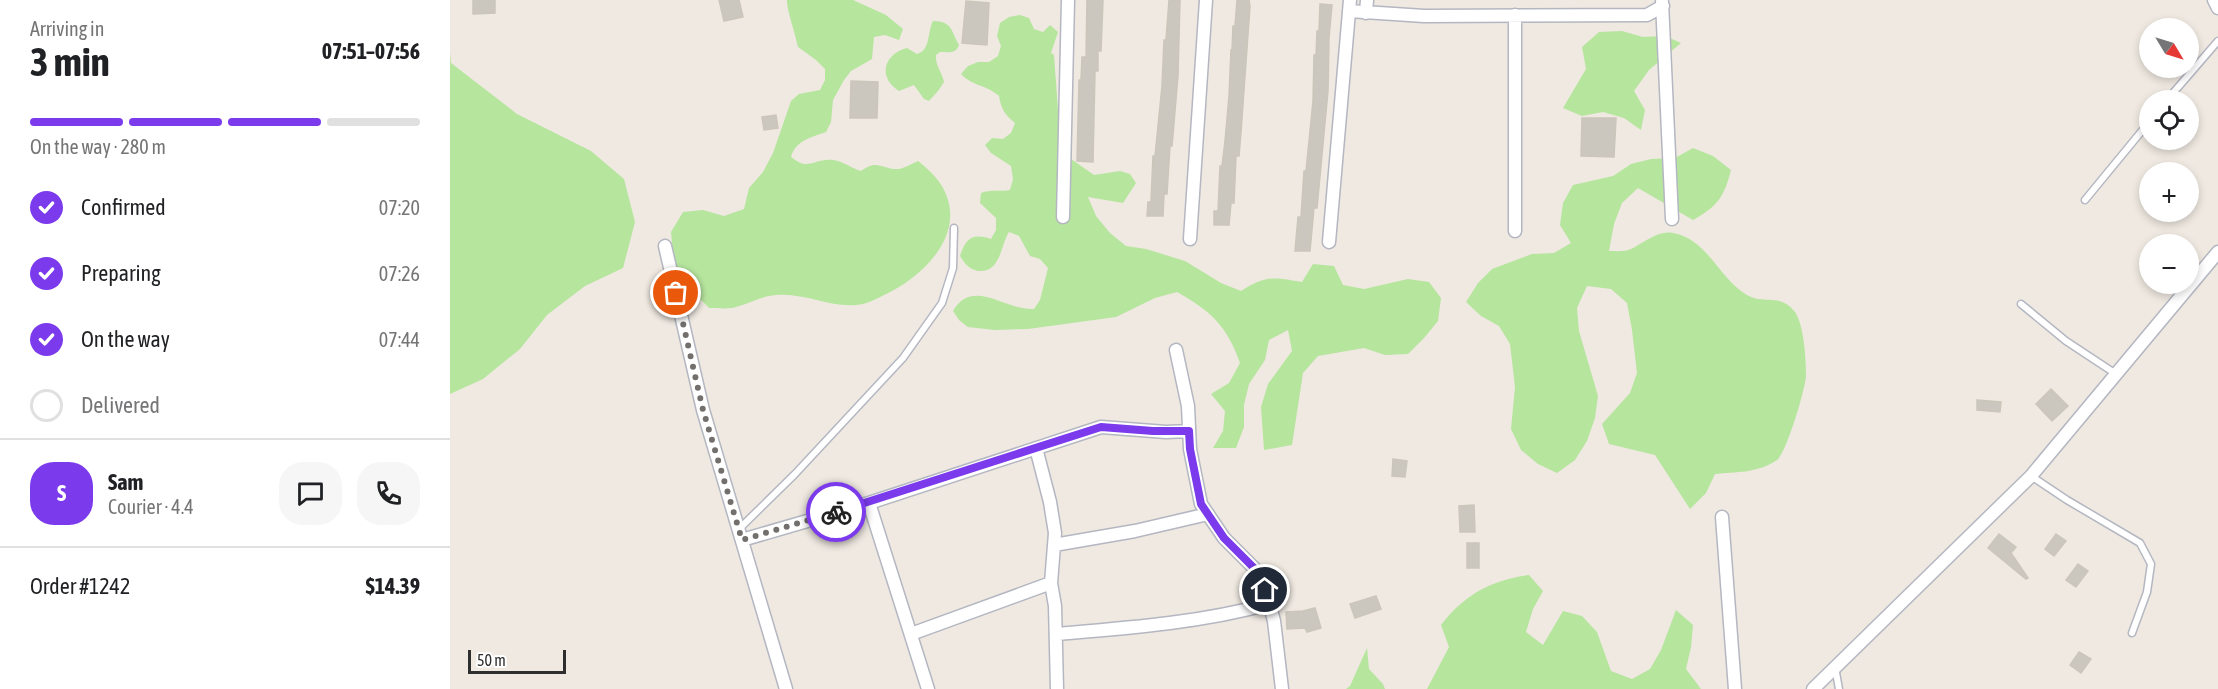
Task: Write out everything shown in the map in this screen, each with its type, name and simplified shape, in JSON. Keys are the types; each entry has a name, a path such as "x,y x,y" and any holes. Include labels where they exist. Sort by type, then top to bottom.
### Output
{"street":[{"path":"1063,217 1068,0"},
{"path":"1190,239 1206,0"},
{"path":"2214,0 2218,8"},
{"path":"1329,242 1350,6 1367,6 1424,16 1647,15 1662,3"},
{"path":"1662,3 1672,219"},
{"path":"1515,15 1515,231"},
{"path":"665,246 703,410 786,689"},
{"path":"1813,689 2031,476 2218,252"},
{"path":"1176,350 1188,406 1190,449 1201,504 1224,538 1262,576 1274,621 1282,689"},
{"path":"740,535 869,503 1101,427 1166,432 1189,431"},
{"path":"1036,448 1050,502 1055,533 1051,583 1056,634 1057,689"},
{"path":"869,503 928,689"},
{"path":"1054,545 1135,531 1208,514"},
{"path":"1722,517 1735,689"},
{"path":"911,634 1051,583"},
{"path":"1056,634 1225,616 1269,604"}],"lane":[{"path":"2176,90 2218,41"},
{"path":"2085,200 2139,134"},
{"path":"740,535 903,358 942,303 953,268 954,228"},
{"path":"2021,304 2066,341 2116,374"},
{"path":"2031,476 2140,543 2151,564 2147,592 2132,633"},
{"path":"1835,666 1839,689"}],"green space":[{"path":"787,0 853,0 886,15 903,29 899,40 885,35 874,37 872,59 851,71 833,100 831,122 826,132 800,143 791,157 802,164 826,160 837,161 861,171 872,165 899,169 918,161 932,173 943,188 949,205 950,222 946,237 938,252 926,265 899,287 866,303 841,305 798,296 776,295 732,308 709,308 679,277 673,254 671,232 683,212 703,210 724,216 744,209 749,188 763,172 773,153 791,101 799,94 820,90 825,80 825,69 798,47"},
{"path":"1020,15 1029,18 1034,29 1043,32 1050,25 1058,32 1051,53 1054,55 1061,152 1094,175 1120,171 1130,174 1136,183 1123,203 1088,197 1096,216 1110,233 1126,246 1146,249 1185,261 1221,283 1241,291 1257,282 1270,279 1302,282 1313,264 1334,266 1343,285 1364,289 1408,279 1429,282 1441,298 1438,321 1408,354 1385,355 1364,348 1318,356 1303,373 1292,445 1264,450 1261,407 1268,384 1292,351 1288,330 1269,340 1265,360 1249,384 1244,405 1244,427 1236,448 1213,448 1223,431 1225,411 1211,394 1229,383 1240,363 1229,339 1216,321 1199,306 1177,292 1155,298 1116,317 1028,329 995,330 968,327 953,311 961,301 980,296 1034,309 1040,300 1048,268 1040,259 1030,256 1019,236 1009,232 999,258 991,268 975,270 968,266 960,256 967,241 971,238 991,239 996,230 996,218 980,203 981,193 1010,190 1013,179 1011,166 991,153 985,145 992,138 1003,139 1011,133 1015,123 1004,111 999,96 961,74 968,66 978,62 989,62 998,56 1001,46 997,36 1000,23 1009,17"},
{"path":"933,21 940,21 948,25 959,45 954,51 940,52 936,55 944,82 929,101 924,99 914,85 899,91 888,79 886,66 893,55 899,51 907,48 917,54 925,49"},
{"path":"1622,31 1643,37 1665,36 1681,43 1649,70 1634,91 1645,110 1641,130 1624,118 1603,112 1582,116 1563,108 1586,69 1582,47 1599,32"},
{"path":"450,52 451,63 517,114 591,151 624,179 635,222 623,268 585,286 547,315 520,349 483,379 450,394"},
{"path":"1693,148 1713,156 1731,170 1719,200 1693,220 1638,188 1622,203 1614,224 1609,251 1629,250 1662,233 1673,233 1692,241 1707,254 1736,287 1748,296 1782,302 1791,307 1798,318 1802,333 1806,375 1795,420 1777,460 1755,470 1715,474 1706,493 1690,509 1655,455 1609,444 1602,424 1630,393 1637,373 1627,303 1611,289 1587,286 1577,308 1579,331 1598,396 1595,418 1587,441 1575,460 1557,473 1538,464 1521,450 1511,429 1515,387 1510,344 1499,326 1481,316 1466,302 1478,283 1492,269 1532,254 1554,253 1571,243 1560,225 1563,203 1573,185 1613,176 1631,164 1651,159 1675,158"},
{"path":"1529,575 1543,591 1533,609 1526,632 1543,645 1563,611 1582,616 1597,632 1611,671 1632,679 1650,669 1661,650 1676,610 1693,625 1686,669 1701,689 1427,689 1449,647 1441,625 1450,614 1469,597 1491,585"},
{"path":"1367,648 1369,669 1385,689 1346,689 1350,686"}],"building":[{"path":"473,0 495,0 495,13 473,14"},
{"path":"719,0 739,0 743,17 724,21"},
{"path":"1087,0 1103,0 1101,51 1098,51 1098,71 1095,71 1093,162 1077,161 1079,80 1081,80 1082,57 1086,57"},
{"path":"1169,0 1180,0 1178,76 1172,146 1170,146 1163,216 1147,216 1148,202 1151,202 1153,156 1155,156"},
{"path":"1237,0 1249,0 1250,6 1239,156 1236,156 1234,203 1231,203 1229,225 1214,225 1214,211 1218,211 1220,166 1222,166 1225,141"},
{"path":"966,1 989,3 987,45 962,43"},
{"path":"1320,4 1332,5 1328,91 1317,208 1314,208 1310,251 1295,251 1298,217 1301,217 1304,171 1306,171"},
{"path":"851,81 878,82 877,118 850,118"},
{"path":"776,115 778,128 764,130 762,117"},
{"path":"1582,118 1616,118 1614,157 1581,156"},
{"path":"2051,389 2068,406 2052,421 2036,404"},
{"path":"1977,400 2001,402 2000,412 1977,410"},
{"path":"1393,459 1407,461 1405,477 1392,476"},
{"path":"1474,505 1475,532 1460,532 1459,506"},
{"path":"1999,534 2016,547 2011,553 2028,578 2026,579 1988,548"},
{"path":"2056,534 2066,541 2054,556 2045,549"},
{"path":"1467,543 1479,543 1479,568 1467,568"},
{"path":"2078,564 2088,571 2076,587 2066,580"},
{"path":"1376,596 1381,609 1355,618 1350,604"},
{"path":"1315,608 1321,628 1307,632 1305,628 1287,629 1286,612"},
{"path":"2079,652 2091,659 2081,673 2070,665"}],"way so far":[{"path":"676,293 703,410 742,540 836,512"}],"route":[{"path":"836,512 1101,427 1140,431 1189,431 1190,449 1201,504 1224,538 1262,576 1265,590"}]}
